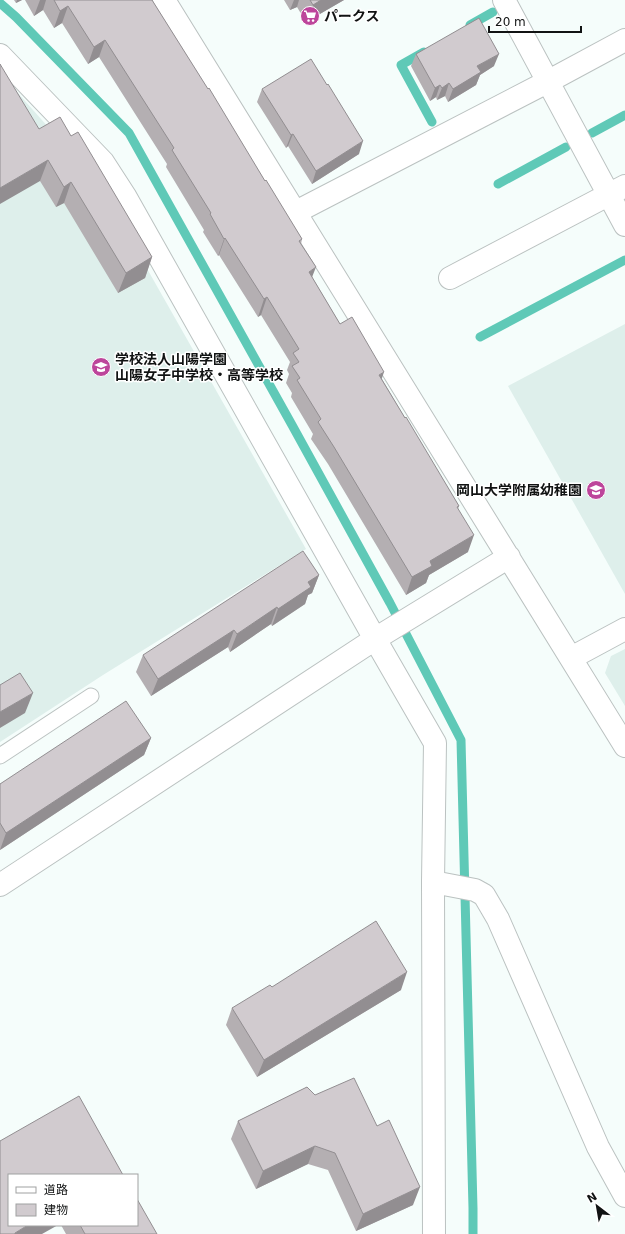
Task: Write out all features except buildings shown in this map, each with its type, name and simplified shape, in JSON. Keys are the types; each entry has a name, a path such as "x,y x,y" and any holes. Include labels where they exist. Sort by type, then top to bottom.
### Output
{"street":[{"path":"164,0 625,746"},
{"path":"504,0 549,82 617,190 625,224"},
{"path":"296,212 549,82 625,40"},
{"path":"0,55 103,162 125,196 380,636 435,743 454,886 434,1234"},
{"path":"450,278 617,190"},
{"path":"0,885 380,636 509,557"},
{"path":"571,658 625,629"},
{"path":"454,886 484,895 498,919 598,1148 625,1196"}],"lane":[{"path":"0,756 91,696"}],"shaded area":[{"name":"学校法人山陽学園 山陽女子中学校・高等学校","path":"0,73 99,184 306,549 103,675 0,742"},
{"name":"岡山大学附属幼稚園","path":"625,324 625,594 508,386"},
{"path":"625,649 625,706 605,673 611,656"}],"waterway":[{"path":"0,3 16,17 129,133 390,603 461,740 473,1234"},
{"path":"470,25 493,12"},
{"path":"424,52 401,65 432,122"},
{"path":"592,133 625,115"},
{"path":"498,184 566,147"},
{"path":"480,337 625,260"}],"place":[{"name":"パークス","path":"310,16"},
{"name":"学校法人山陽学園 山陽女子中学校・高等学校","path":"101,367"},
{"name":"岡山大学附属幼稚園","path":"596,490"}]}
